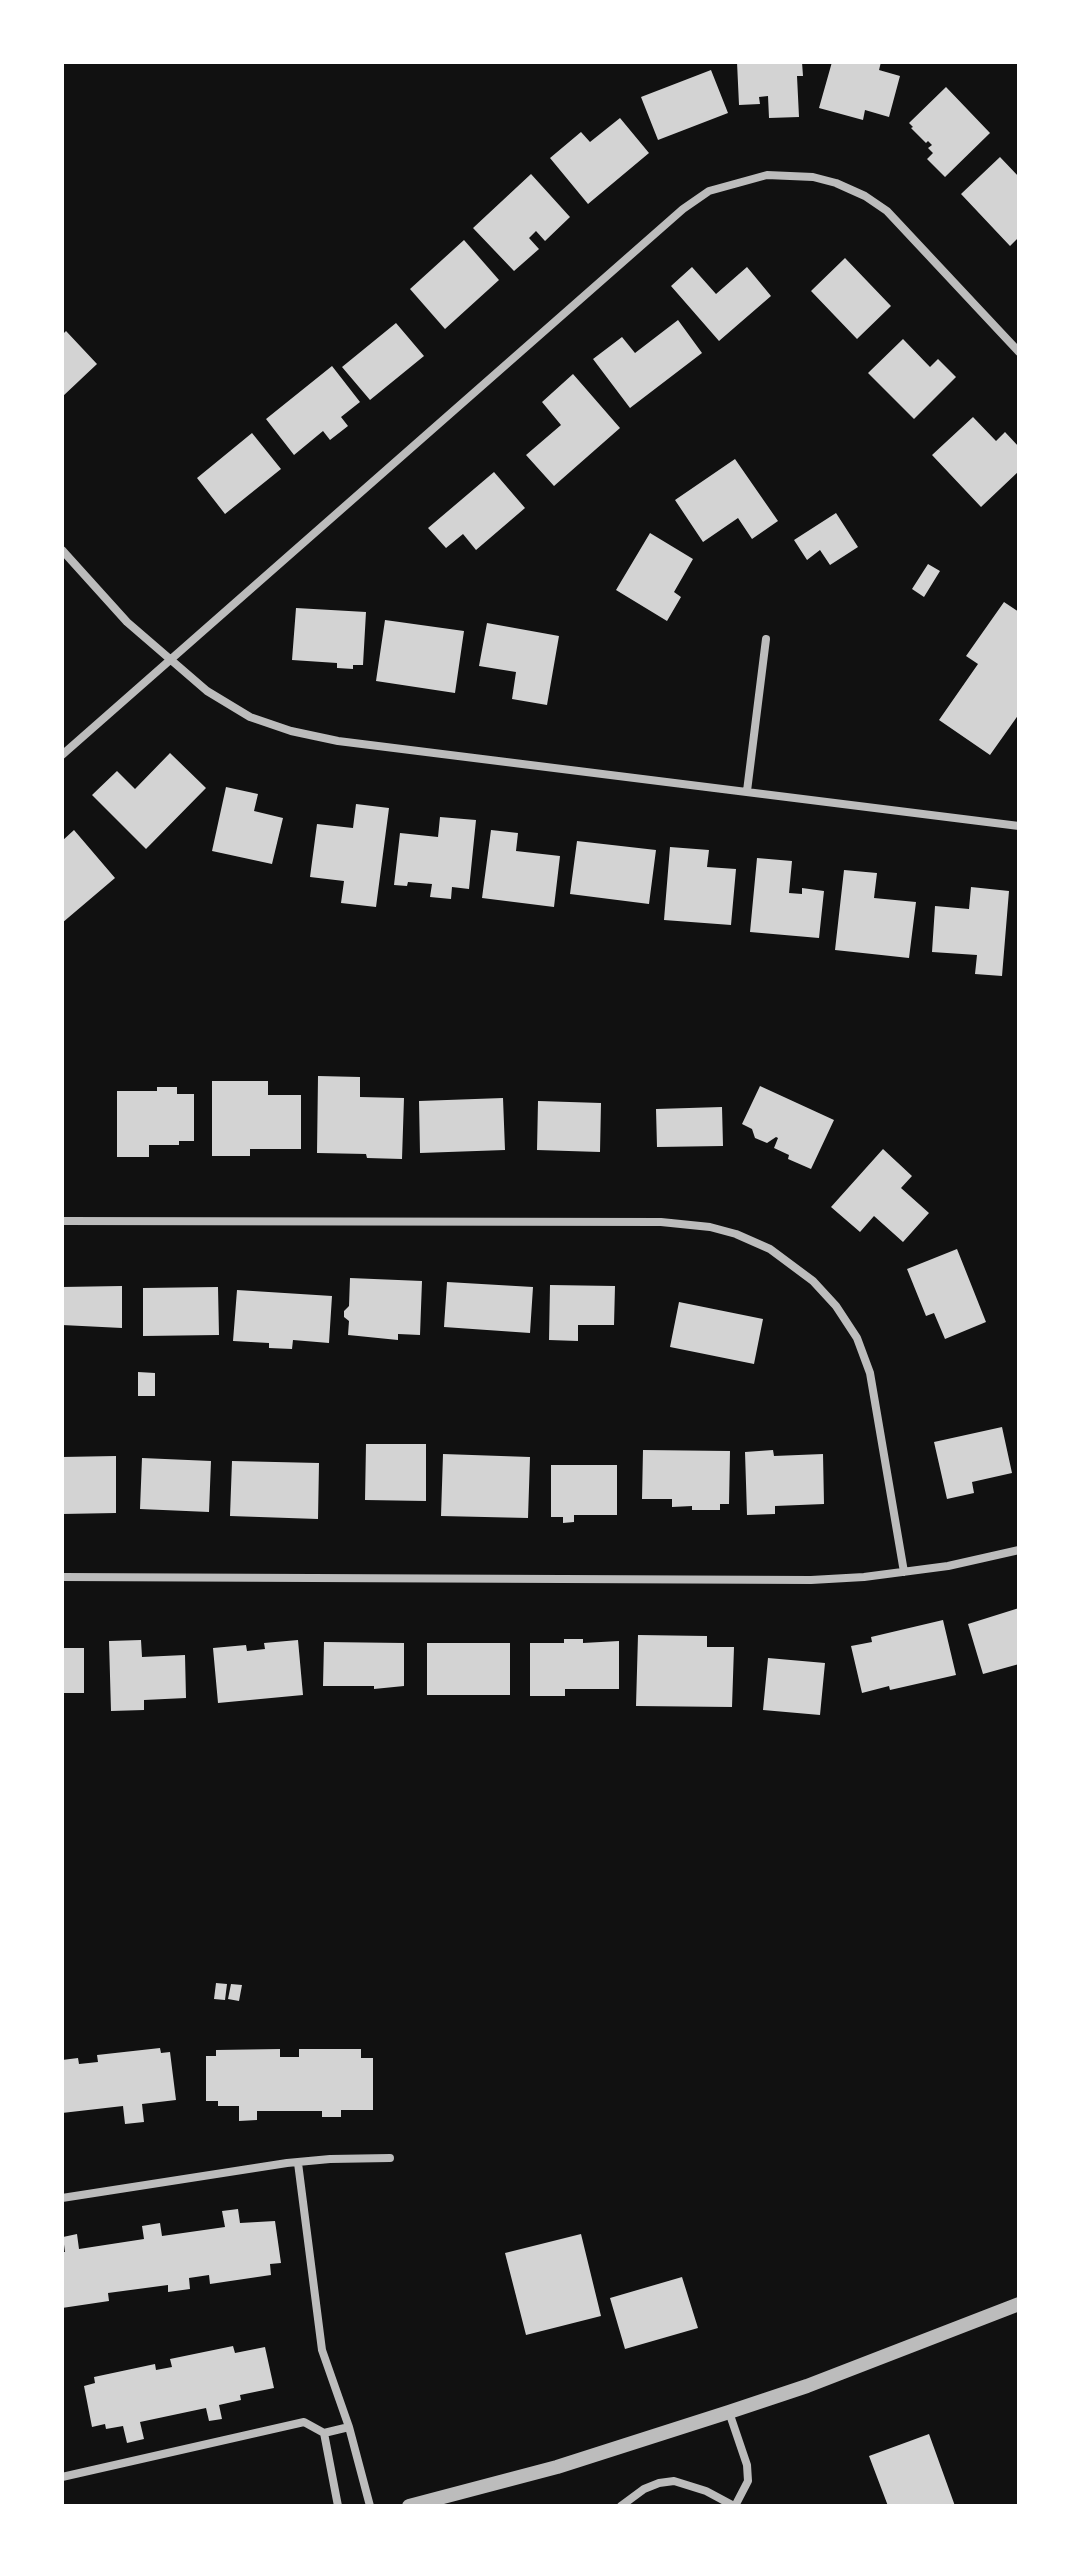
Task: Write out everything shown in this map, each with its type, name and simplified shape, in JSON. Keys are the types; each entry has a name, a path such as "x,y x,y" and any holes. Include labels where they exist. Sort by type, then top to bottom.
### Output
{"street":[{"path":"62,755 683,209 709,191 767,175 813,177 865,196 887,211 1019,352"},
{"path":"62,550 127,622 169,661 227,705 291,731 338,741 1019,826"},
{"path":"747,791 766,639"},
{"path":"62,1221 661,1222 710,1227 736,1234 770,1249 813,1281 836,1306 857,1338 870,1373 904,1572"},
{"path":"62,1577 811,1580 948,1566 1019,1550"},
{"path":"62,2198 330,2159 390,2158"},
{"path":"298,2163 322,2350 349,2427 370,2506"},
{"path":"409,2506 557,2467 729,2412 807,2386 1019,2304"},
{"path":"621,2506 644,2489 674,2481 706,2491 734,2506 744,2494 748,2481 747,2465 729,2412"},
{"path":"62,2477 304,2422 324,2433 349,2427"},
{"path":"324,2433 338,2506"}],"building":[{"path":"737,62 802,62 803,76 797,76 799,117 769,118 768,96 759,97 760,104 739,105"},
{"path":"832,62 881,62 879,70 900,76 889,117 865,110 863,120 819,108"},
{"path":"711,70 728,113 658,140 641,97"},
{"path":"946,87 990,133 945,177 927,159 933,153 928,148 932,145 928,141 926,143 909,123"},
{"path":"620,118 649,153 588,204 550,158 581,132 590,142"},
{"path":"1000,157 1019,177 1019,237 1010,246 961,194"},
{"path":"531,174 570,217 545,241 536,231 529,238 539,249 514,271 473,228"},
{"path":"464,240 499,280 445,329 410,289"},
{"path":"845,258 891,306 857,339 811,291"},
{"path":"692,267 716,294 747,267 771,296 719,341 671,286"},
{"path":"678,320 702,353 630,408 593,359 622,337 635,353"},
{"path":"396,323 424,356 370,400 342,367"},
{"path":"66,331 97,364 62,397 62,335"},
{"path":"903,339 930,367 938,359 956,377 914,419 868,373"},
{"path":"332,366 360,402 341,417 348,426 330,440 323,431 294,455 266,419"},
{"path":"573,374 620,428 554,486 526,455 561,425 542,402"},
{"path":"973,417 996,441 1005,432 1019,447 1019,471 981,507 932,455"},
{"path":"252,433 281,469 225,514 197,478"},
{"path":"735,459 778,521 752,539 738,518 703,542 675,500"},
{"path":"494,472 525,508 476,550 463,534 446,548 428,528"},
{"path":"836,513 858,547 830,565 820,550 807,560 794,540"},
{"path":"650,533 693,559 674,592 681,597 667,621 616,590"},
{"path":"928,564 940,571 924,597 912,589"},
{"path":"1004,602 1019,612 1019,714 990,755 939,720 978,664 966,656"},
{"path":"296,608 366,612 363,665 353,665 353,669 337,668 337,663 292,660"},
{"path":"385,620 464,631 455,693 376,681"},
{"path":"487,623 559,636 547,705 512,699 516,672 479,666"},
{"path":"170,753 206,788 146,849 92,795 117,771 135,789"},
{"path":"226,787 258,794 254,811 283,818 272,864 212,851"},
{"path":"356,804 389,808 376,907 341,903 344,881 310,877 317,824 353,828"},
{"path":"440,817 476,820 469,889 452,887 451,899 430,897 432,884 408,882 407,886 394,885 400,833 438,837"},
{"path":"74,830 115,878 62,923 62,841"},
{"path":"491,830 518,833 516,851 560,856 554,907 482,898"},
{"path":"577,841 656,850 649,904 570,894"},
{"path":"670,847 709,850 707,867 736,869 731,925 664,920"},
{"path":"757,858 792,861 789,893 802,894 802,888 824,891 819,938 750,932"},
{"path":"844,870 877,873 874,898 916,902 909,958 835,950"},
{"path":"971,887 1009,891 1002,976 975,974 977,955 932,952 935,906 969,909"},
{"path":"318,1076 360,1077 360,1097 404,1098 402,1159 367,1158 366,1154 317,1153"},
{"path":"212,1081 268,1081 268,1095 301,1095 301,1149 250,1149 250,1156 212,1156"},
{"path":"760,1086 834,1120 811,1169 788,1159 789,1155 774,1148 778,1138 767,1143 755,1138 752,1129 742,1124"},
{"path":"157,1087 177,1087 177,1094 194,1094 194,1141 179,1141 179,1145 149,1145 149,1157 117,1157 117,1091 157,1091"},
{"path":"503,1098 505,1150 420,1153 419,1101"},
{"path":"538,1101 601,1103 600,1152 537,1150"},
{"path":"722,1107 723,1146 657,1147 656,1109"},
{"path":"883,1149 912,1176 901,1188 929,1213 903,1242 874,1216 860,1232 831,1207"},
{"path":"957,1249 986,1322 945,1339 934,1313 926,1316 907,1269"},
{"path":"350,1278 422,1281 420,1335 398,1334 398,1340 348,1335 349,1321 344,1317 344,1311 349,1306"},
{"path":"447,1282 533,1287 530,1333 444,1327"},
{"path":"550,1285 615,1286 614,1325 578,1325 578,1341 549,1340"},
{"path":"122,1286 122,1328 62,1325 62,1287"},
{"path":"218,1287 219,1335 143,1336 143,1288"},
{"path":"237,1290 332,1296 329,1343 293,1340 292,1349 269,1348 269,1343 233,1341"},
{"path":"679,1302 763,1319 754,1364 670,1347"},
{"path":"138,1372 155,1373 155,1396 138,1396"},
{"path":"1002,1427 1012,1473 972,1482 974,1493 947,1499 934,1442"},
{"path":"366,1444 426,1444 426,1501 365,1500"},
{"path":"643,1450 730,1451 729,1504 720,1504 720,1510 692,1510 692,1506 672,1507 672,1499 642,1499"},
{"path":"773,1450 774,1456 823,1454 824,1504 775,1506 775,1514 747,1515 745,1452"},
{"path":"443,1454 530,1457 528,1518 441,1516"},
{"path":"116,1456 116,1513 62,1514 62,1457"},
{"path":"142,1458 211,1461 209,1512 140,1509"},
{"path":"232,1461 319,1463 318,1519 230,1516"},
{"path":"551,1465 617,1465 617,1515 574,1515 574,1522 563,1523 563,1517 551,1517"},
{"path":"1019,1608 1019,1664 983,1674 968,1624"},
{"path":"943,1620 956,1675 862,1693 851,1646 872,1642 871,1637"},
{"path":"638,1635 707,1636 707,1647 734,1647 732,1707 636,1706"},
{"path":"564,1639 583,1639 583,1643 619,1641 619,1689 565,1689 565,1696 530,1696 530,1643 564,1643"},
{"path":"141,1640 142,1657 185,1655 186,1698 144,1700 144,1710 111,1711 109,1641"},
{"path":"298,1640 303,1695 218,1703 213,1648 246,1645 247,1651 265,1649 264,1643"},
{"path":"324,1642 404,1643 404,1686 374,1689 374,1686 323,1686"},
{"path":"427,1643 510,1643 510,1695 427,1695"},
{"path":"62,1648 84,1648 84,1693 62,1693"},
{"path":"768,1658 825,1663 820,1715 763,1710"},
{"path":"216,1983 227,1984 225,2000 214,1999"},
{"path":"231,1984 242,1985 239,2001 228,1999"},
{"path":"160,2048 161,2053 170,2052 176,2100 142,2104 144,2122 125,2124 123,2106 62,2113 62,2060 78,2058 79,2064 98,2062 97,2055"},
{"path":"280,2049 280,2057 299,2057 299,2049 361,2049 361,2058 373,2058 373,2110 341,2110 341,2117 322,2117 322,2111 257,2111 257,2120 239,2121 239,2106 218,2106 218,2101 206,2101 206,2056 216,2056 216,2050"},
{"path":"238,2209 240,2223 275,2221 281,2263 270,2264 271,2275 210,2284 209,2275 189,2278 190,2289 168,2292 168,2285 108,2293 109,2301 62,2308 63,2237 77,2234 79,2249 144,2239 142,2226 160,2223 162,2236 225,2227 222,2211"},
{"path":"581,2234 601,2316 526,2335 505,2253"},
{"path":"682,2277 698,2328 625,2349 610,2298"},
{"path":"233,2346 235,2353 265,2347 274,2388 240,2395 241,2400 219,2405 222,2419 209,2421 206,2408 140,2422 144,2439 127,2443 123,2426 106,2429 105,2424 92,2427 84,2386 95,2383 94,2377 155,2364 156,2370 172,2367 170,2359"},
{"path":"929,2434 955,2506 888,2506 869,2456"}]}
